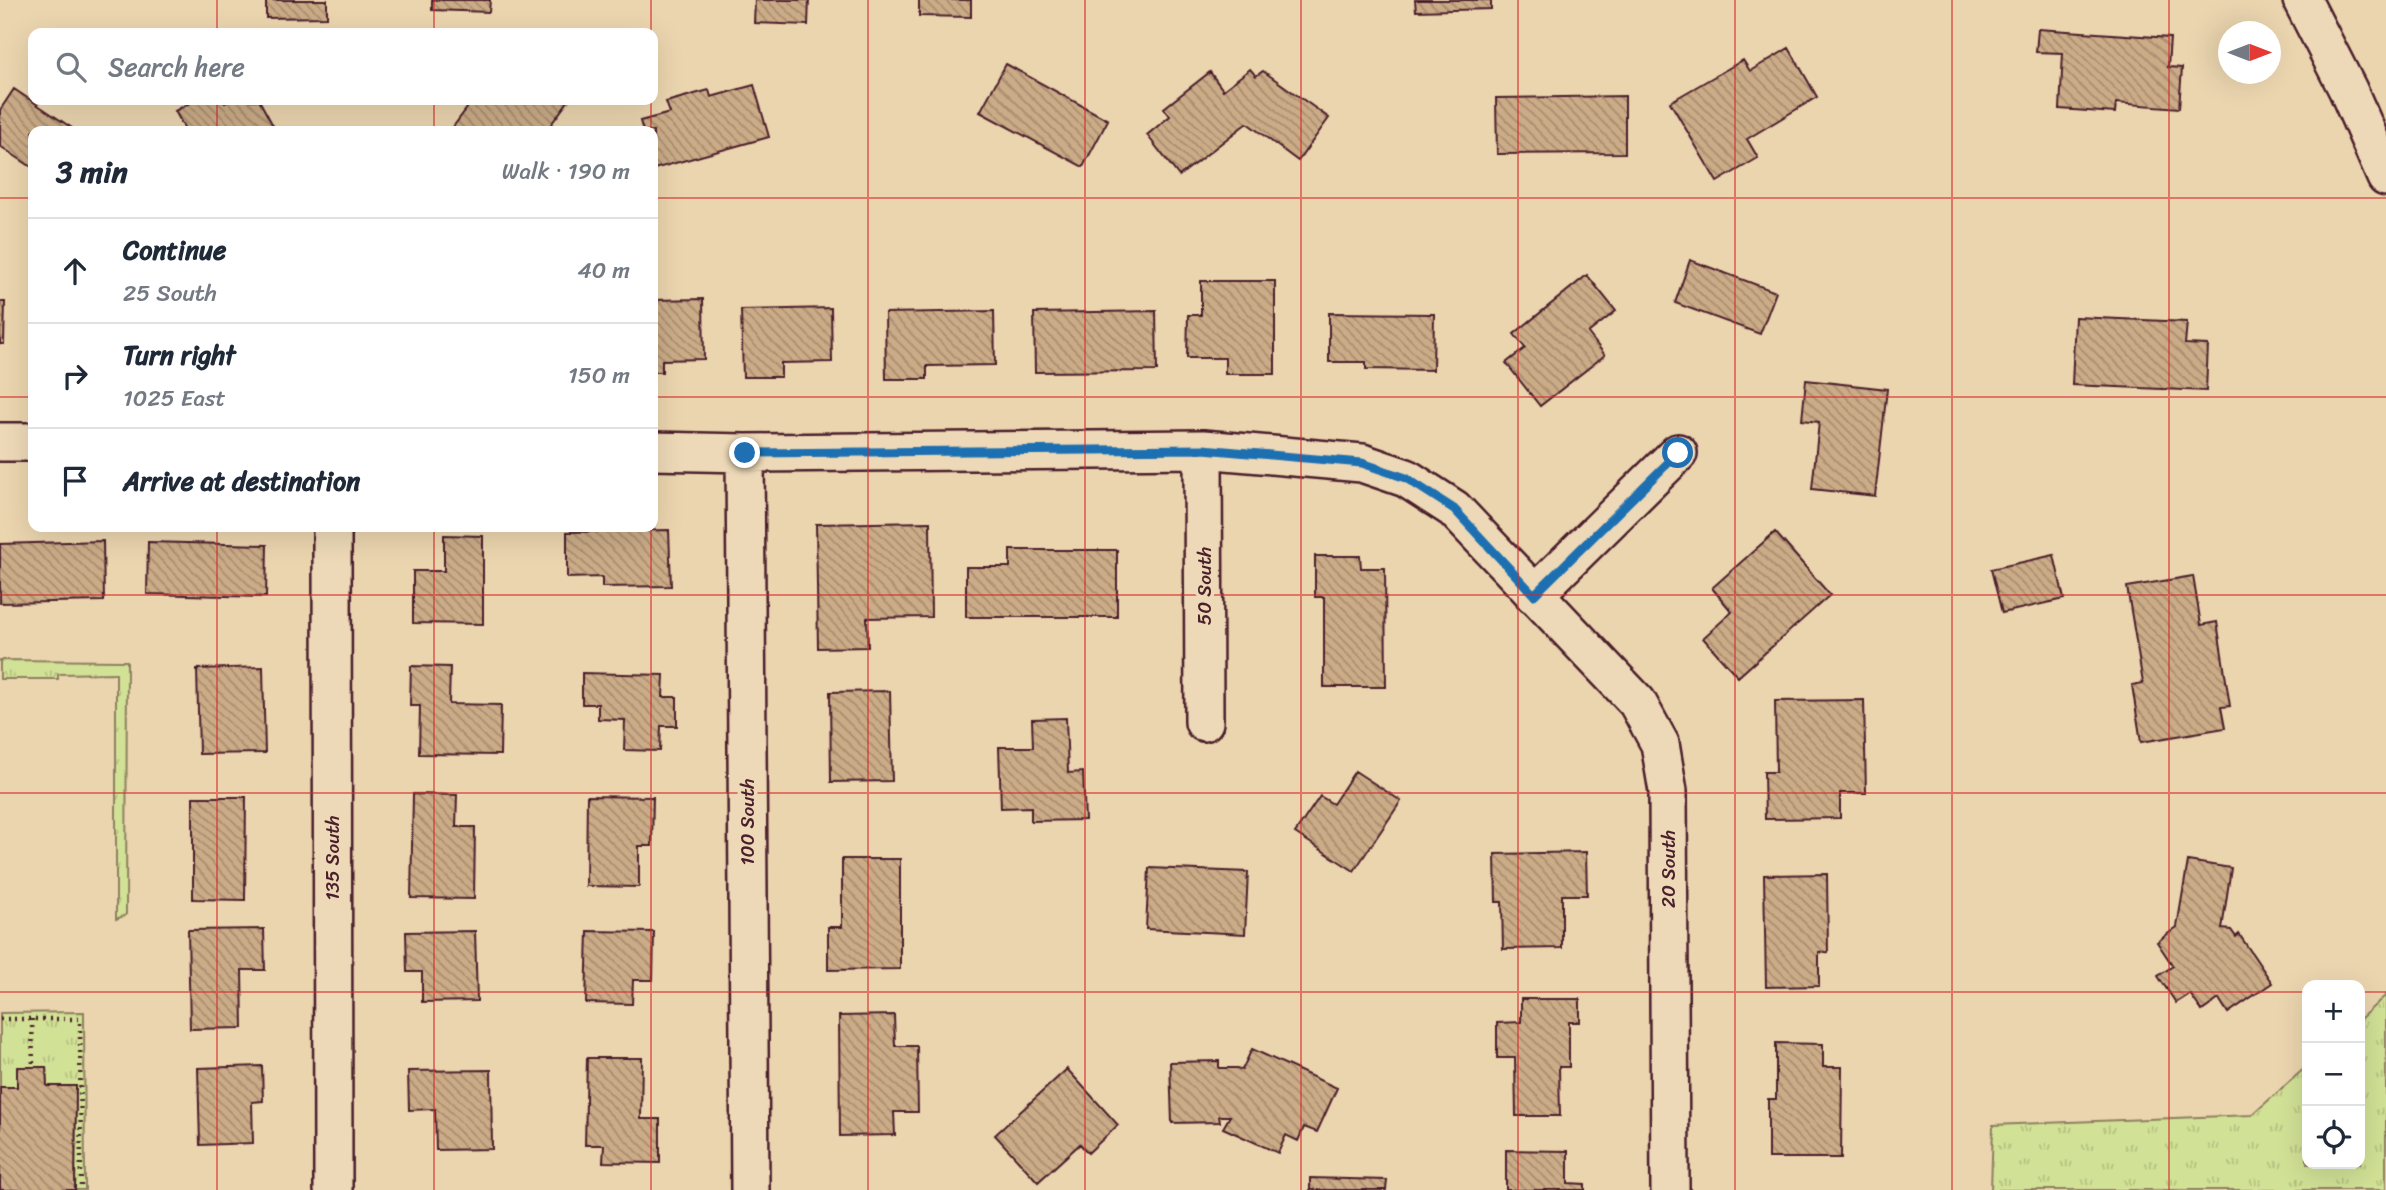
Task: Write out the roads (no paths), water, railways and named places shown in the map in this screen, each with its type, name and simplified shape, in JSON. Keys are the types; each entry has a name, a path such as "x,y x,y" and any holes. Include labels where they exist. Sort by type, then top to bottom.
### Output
{"street":[{"path":"2302,0 2348,90 2386,177"},
{"path":"0,442 28,442"},
{"name":"20 South","path":"658,451 745,453 1203,449 1362,463 1406,478 1454,509 1637,702 1660,744 1668,791 1670,1190"},
{"name":"50 South","path":"1203,449 1204,722"},
{"name":"100 South","path":"745,453 750,1190"},
{"path":"1534,595 1678,453"},
{"name":"135 South","path":"332,532 333,1190"}]}
